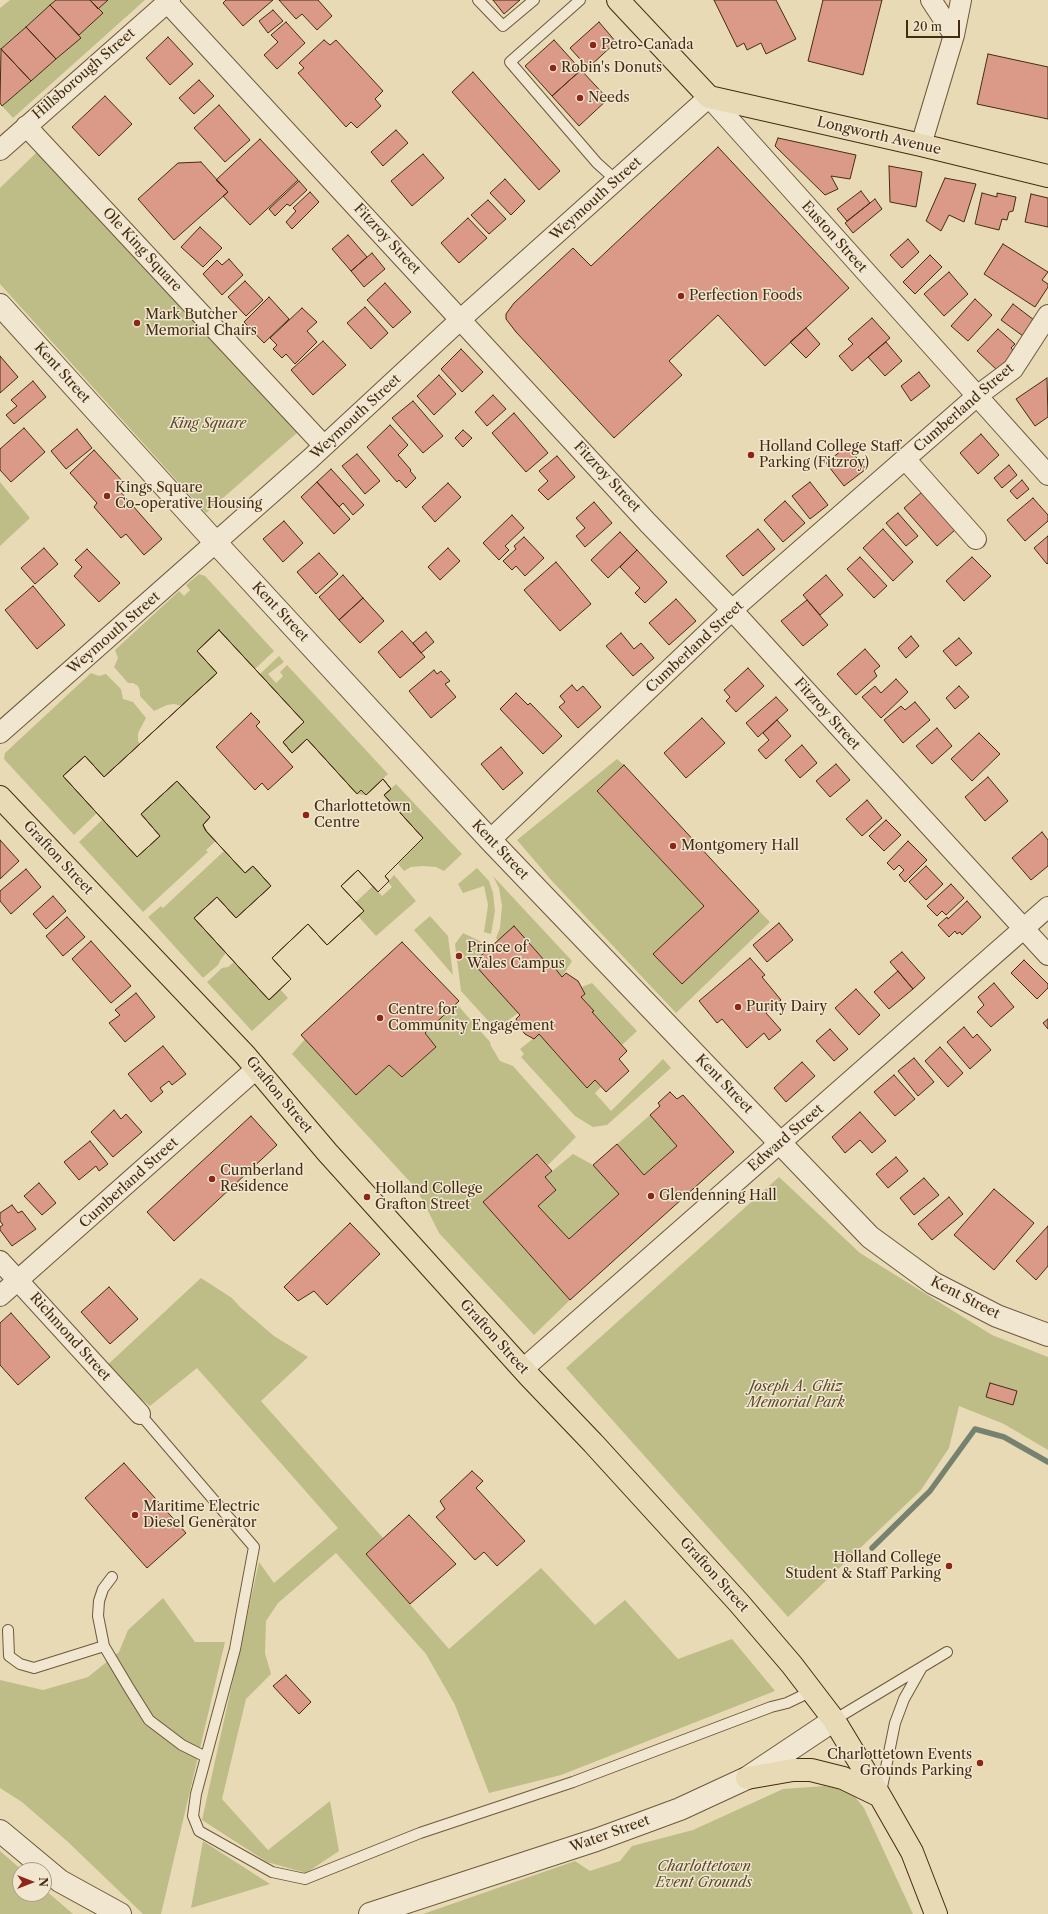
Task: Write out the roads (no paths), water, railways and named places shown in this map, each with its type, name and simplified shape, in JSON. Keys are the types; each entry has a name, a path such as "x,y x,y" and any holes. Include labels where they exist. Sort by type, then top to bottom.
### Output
{"main road":[{"name":"Euston Street","path":"618,0 709,97"},
{"name":"Longworth Avenue","path":"709,97 921,145 1048,176"},
{"name":"Grafton Street","path":"0,797 256,1069 327,1152 523,1369 739,1603 812,1691 834,1720 912,1852 936,1914"},
{"path":"747,1778 793,1770 811,1770 843,1778 880,1796"}],"street":[{"path":"930,0 954,35"},
{"path":"921,145 954,35 961,0"},
{"name":"Hillsborough Street","path":"0,150 167,1"},
{"name":"Fitzroy Street","path":"167,1 462,319 648,523 732,610 1048,955"},
{"name":"Weymouth Street","path":"0,733 216,543 709,97"},
{"name":"Euston Street","path":"709,97 1048,475"},
{"name":"Ole King Square","path":"26,126 324,446"},
{"name":"Kent Street","path":"0,305 216,543 490,840 870,1237 933,1283 997,1316 1048,1335"},
{"name":"Cumberland Street","path":"490,840 732,610 977,396 1013,369 1048,315"},
{"name":"Cumberland Street","path":"905,459 976,539"},
{"name":"Edward Street","path":"523,1369 1024,930 1048,907"},
{"name":"Cumberland Street","path":"0,1296 256,1069"},
{"name":"Richmond Street","path":"0,1261 140,1414"},
{"name":"Water Street","path":"370,1914 596,1840 680,1808 747,1778 834,1720"},
{"path":"0,1831 60,1881 120,1914"}],"lane":[{"path":"478,0 503,26 534,0"},
{"path":"580,0 510,62 597,163 617,181"},
{"path":"140,1414 254,1547 235,1649 196,1794 193,1816 199,1831 272,1872 305,1879 420,1833 572,1782 771,1707 787,1703 812,1691"},
{"path":"112,1577 103,1589 99,1601 98,1616 104,1646 149,1720 182,1745 206,1757"},
{"path":"8,1630 9,1656 20,1664 34,1668 104,1646"},
{"path":"834,1720 947,1652"},
{"path":"880,1796 895,1723 904,1699 922,1667"}],"waterway":[{"path":"872,1548 930,1491 975,1429 1004,1437 1048,1462"}],"place":[{"name":"Petro-Canada","path":"593,45"},
{"name":"Robin's Donuts","path":"553,68"},
{"name":"Needs","path":"580,98"},
{"name":"Perfection Foods","path":"681,296"},
{"name":"Mark Butcher Memorial Chairs","path":"137,323"},
{"name":"Holland College Staff Parking (Fitzroy)","path":"751,455"},
{"name":"Kings Square Co-operative Housing","path":"107,496"},
{"name":"Charlottetown Centre","path":"306,815"},
{"name":"Montgomery Hall","path":"673,846"},
{"name":"Prince of Wales Campus","path":"459,956"},
{"name":"Purity Dairy","path":"738,1007"},
{"name":"Centre for Community Engagement","path":"380,1018"},
{"name":"Cumberland Residence","path":"212,1179"},
{"name":"Glendenning Hall","path":"651,1196"},
{"name":"Holland College Grafton Street","path":"367,1197"},
{"name":"Maritime Electric Diesel Generator","path":"135,1515"},
{"name":"Holland College Student & Staff Parking","path":"949,1566"},
{"name":"Charlottetown Events Grounds Parking","path":"980,1763"}],"park label":[{"name":"King Square","path":"208,424"},
{"name":"Joseph A. Ghiz Memorial Park","path":"796,1396"},
{"name":"Charlottetown Event Grounds","path":"704,1876"}]}
